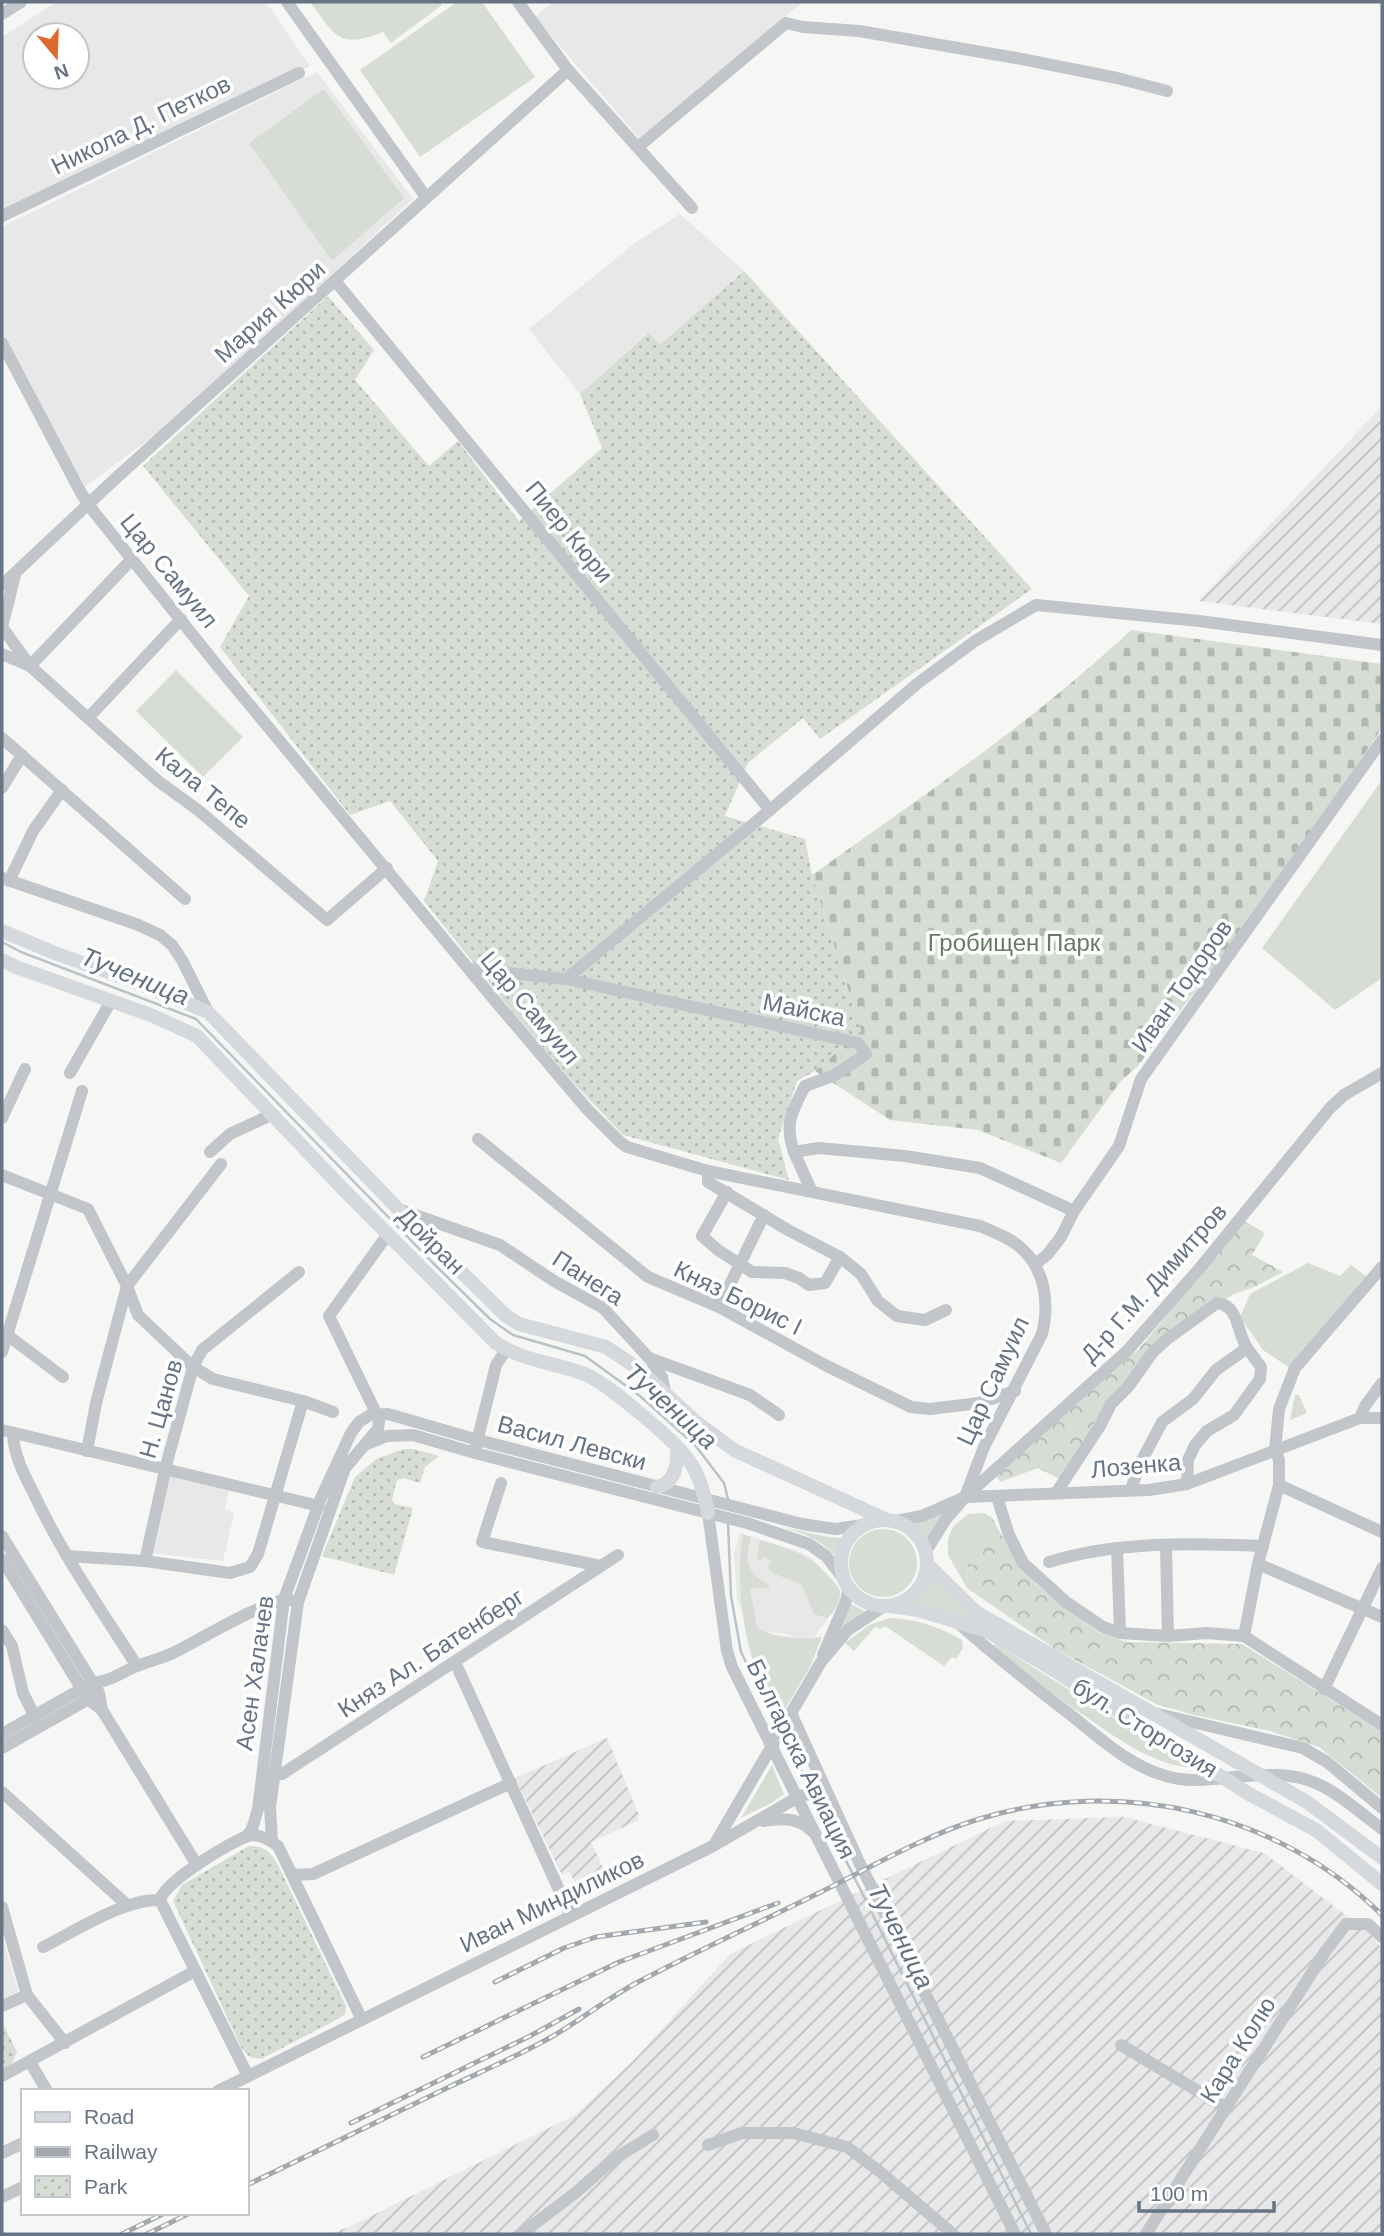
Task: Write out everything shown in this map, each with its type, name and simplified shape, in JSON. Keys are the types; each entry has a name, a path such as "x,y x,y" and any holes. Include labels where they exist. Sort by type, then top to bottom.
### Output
{"main road":[{"name":"Дойран","path":"2,931 208,1012 505,1315 519,1324 606,1347 636,1367 695,1422 734,1451 891,1520"},
{"name":"Дойран","path":"2,960 151,1015 197,1036 271,1115 496,1343 506,1350 593,1377 677,1447 692,1465 715,1508"},
{"path":"657,1487 666,1484 674,1473 678,1459 677,1447"},
{"path":"891,1520 915,1532 927,1558 926,1576 912,1596 888,1606 871,1605 859,1598 846,1584 841,1554 846,1542 863,1525 891,1520"},
{"name":"бул. Сторгозия","path":"927,1558 976,1612 1307,1802 1382,1858"},
{"name":"бул. Сторгозия","path":"888,1606 918,1610 987,1631 1049,1667 1249,1794 1316,1830 1382,1884"}],"street":[{"path":"2,14 21,2"},
{"path":"287,2 426,197"},
{"path":"518,2 568,69 692,208"},
{"path":"638,147 786,23 803,27 859,31 1016,58 1167,91"},
{"name":"Мария Кюри","path":"2,585 568,69"},
{"name":"Никола Д. Петков","path":"2,216 299,73"},
{"name":"Пиер Кюри","path":"336,282 770,810"},
{"name":"Цар Самуил","path":"2,343 89,504 220,670 587,1109 621,1143 708,1171 980,1226 1016,1243 1035,1264 1046,1292 1047,1314 1042,1334 984,1447 965,1497"},
{"path":"2,654 30,666 132,559"},
{"path":"2,627 15,575"},
{"path":"566,979 918,683 975,641 1036,605 1199,621 1382,645"},
{"path":"89,717 181,619"},
{"name":"Кала Тепе","path":"2,627 30,666 158,781 198,810 327,920 387,868"},
{"path":"2,738 185,899"},
{"name":"Иван Тодоров","path":"1035,1264 1047,1255 1061,1237 1074,1211 1119,1146 1141,1079 1382,740"},
{"path":"2,788 22,755"},
{"path":"62,790 33,831 5,879 136,923 160,935 172,945 182,960 208,1012"},
{"name":"Майска","path":"470,969 566,979 858,1044 866,1054 835,1075 805,1086 794,1108 788,1133 794,1152"},
{"path":"70,1073 111,1001"},
{"path":"2,1118 25,1069"},
{"name":"Д-р Г.М. Димитров","path":"927,1558 946,1519 965,1497 1127,1352 1199,1269 1330,1108 1344,1095 1382,1073"},
{"path":"2,1352 4,1333 51,1196 82,1091"},
{"path":"210,1152 230,1133 271,1115"},
{"name":"Княз Борис I","path":"478,1139 648,1277 719,1307 825,1365 911,1407 930,1409 979,1402 1014,1391"},
{"path":"812,1192 794,1152 819,1148 905,1156 980,1168 1074,1211"},
{"path":"87,1451 96,1403 127,1286 221,1164"},
{"path":"708,1171 708,1182 788,1230 840,1257 861,1274 878,1301 897,1316 925,1320 946,1310"},
{"path":"2,1175 88,1209 127,1286 138,1315 193,1367 213,1379 303,1401 333,1412"},
{"path":"727,1192 702,1236 752,1272 785,1273 809,1285 825,1283 840,1257"},
{"name":"Панега","path":"400,1210 500,1245 554,1281 603,1308 649,1358 750,1395 779,1415"},
{"path":"719,1307 764,1215"},
{"path":"376,1413 328,1317 388,1234"},
{"path":"1244,1636 1258,1564 1279,1485 1279,1460 1275,1450 1279,1409 1295,1368 1382,1269"},
{"name":"Н. Цанов","path":"145,1561 165,1468 193,1367 202,1350 299,1272"},
{"path":"1056,1493 1100,1426 1111,1404 1166,1340 1217,1303 1224,1303 1233,1310 1240,1338 1261,1367 1260,1379 1234,1415 1208,1431 1195,1445 1188,1460 1186,1484"},
{"path":"4,1333 63,1377"},
{"path":"1131,1489 1141,1462 1162,1422 1193,1399 1216,1370 1247,1348"},
{"path":"476,1447 496,1365 506,1350"},
{"path":"649,1358 662,1377 666,1396"},
{"path":"1360,1418 1365,1406 1382,1383"},
{"path":"67,1556 145,1561 230,1573 250,1567 258,1554 303,1401"},
{"name":"Васил Левски","path":"376,1413 395,1415 476,1447 747,1517 823,1528 844,1529 863,1525"},
{"name":"Асен Халачев","path":"247,1836 256,1818 268,1774 298,1602 345,1468 378,1429 376,1413 355,1427 319,1506 284,1599 268,1774 272,1841"},
{"name":"Лозенка","path":"965,1497 1149,1490 1186,1484 1360,1418 1382,1418"},
{"path":"7,1432 319,1506"},
{"path":"7,1432 13,1452 67,1556 137,1666"},
{"name":"Васил Левски","path":"358,1451 379,1439 405,1434 657,1487 715,1508"},
{"path":"501,1483 482,1542 601,1566"},
{"path":"1279,1485 1382,1532"},
{"path":"891,1520 922,1516 965,1497"},
{"path":"997,1497 1009,1535 1023,1563 1066,1602 1103,1628 1120,1633 1168,1636 1207,1633 1244,1636 1382,1725"},
{"name":"Българска Авиация","path":"715,1508 727,1651 1015,2234"},
{"name":"Васил Левски","path":"747,1517 810,1544 826,1556 846,1584"},
{"path":"2,1536 93,1689 102,1710 197,1865"},
{"path":"1166,1546 1168,1636"},
{"path":"1049,1562 1070,1555 1117,1548 1263,1546"},
{"path":"1117,1548 1120,1633"},
{"name":"Княз Ал. Батенберг","path":"268,1774 282,1774 618,1555"},
{"path":"2,1559 93,1689"},
{"path":"1258,1564 1382,1617"},
{"path":"1324,1689 1382,1568"},
{"path":"821,1662 824,1648 846,1601 846,1584"},
{"path":"2,1734 267,1605 284,1599 298,1602"},
{"path":"713,1846 821,1662 848,1630 888,1606"},
{"path":"957,1622 998,1658 1129,1760 1158,1774 1180,1779 1278,1774 1300,1776 1318,1783 1344,1799 1382,1829"},
{"path":"2,1630 12,1647 23,1693 35,1717"},
{"path":"455,1662 571,1916"},
{"path":"2,1748 93,1689"},
{"path":"1147,1711 1303,1748 1327,1762 1382,1808"},
{"name":"Българска Авиация","path":"788,1718 1046,2234"},
{"path":"293,1875 313,1874 511,1783"},
{"path":"2,1792 126,1904"},
{"name":"Иван Миндиликов","path":"222,2089 713,1846 800,1796 818,1793 832,1803"},
{"path":"756,1822 791,1819 807,1826 819,1840"},
{"path":"248,2076 160,1900 161,1894 173,1882 247,1836 272,1841 278,1846 362,2020"},
{"path":"43,1947 126,1904 148,1899 160,1900"},
{"path":"2,1907 27,1995 65,2043"},
{"name":"Кара Колю","path":"1146,2234 1325,1952 1346,1924 1368,1924 1382,1937"},
{"path":"2,2076 195,1971"},
{"path":"2,2006 27,1995"},
{"path":"1121,2045 1226,2108"},
{"path":"30,2062 46,2089"},
{"path":"708,2145 742,2133 793,2133 847,2147 953,2234"},
{"path":"521,2234 574,2194 614,2159 653,2135"},
{"path":"2,2153 21,2144"},
{"path":"2,2197 21,2188"},
{"path":"1008,2220 1008,2234"}],"shaded area":[{"path":"56,2 266,2 310,66 124,161 2,214 2,37 21,25 21,91 91,91 91,21 27,21"},
{"path":"553,2 803,2 639,138 535,17"},
{"path":"317,72 413,199 182,415 83,488 2,338 2,227"},
{"path":"680,214 744,271 659,344 647,333 580,394 529,329 635,243"},
{"path":"1382,406 1382,624 1198,601"},
{"path":"170,1474 229,1491 225,1509 234,1513 223,1561 150,1553"},
{"path":"740,1533 811,1558 839,1587 841,1595 838,1605 814,1637 798,1638 746,1627 737,1597 734,1553"},
{"path":"607,1738 639,1815 637,1821 591,1842 604,1870 576,1883 569,1872 562,1875 515,1778"},
{"path":"1124,1817 1264,1853 1369,1933 1382,1949 1382,2234 329,2234 349,2227 575,2115 632,2062 730,1954 1005,1821"},
{"path":"2,1936 18,1991 2,1999"}],"green space":[{"path":"310,2 440,2 442,5 391,43 383,32 356,40 339,36"},
{"path":"457,2 482,2 535,77 420,157 360,70"},
{"path":"324,89 404,198 332,261 249,143"},
{"path":"744,271 1032,589 820,739 803,718 748,763 725,816 805,839 812,875 861,1031 815,1071 797,1081 778,1139 789,1180 623,1135 571,1080 424,901 438,861 390,801 350,815 220,647 249,596 143,466 328,296 374,350 355,380 429,466 458,441 519,521 602,448 580,394 648,333 660,344"},
{"name":"Гробищен Парк","path":"1131,630 1382,664 1382,728 1268,896 1137,1067 1121,1081 1061,1163 978,1130 890,1120 815,1071 861,1031 812,875 1015,728"},
{"path":"176,670 243,737 203,777 136,711"},
{"path":"1382,780 1382,978 1335,1010 1262,948"},
{"path":"1244,1221 1265,1233 1252,1255 1283,1272 1234,1294 1175,1331 1060,1479 1038,1468 1000,1482 996,1474 1139,1349"},
{"path":"1308,1263 1340,1276 1351,1265 1366,1276 1290,1368 1263,1350 1240,1317 1250,1294"},
{"path":"1295,1395 1299,1395 1307,1413 1290,1420"},
{"path":"403,1449 439,1456 425,1467 420,1483 403,1478 397,1480 392,1500 395,1504 413,1508 394,1575 322,1556 355,1477 376,1459"},
{"path":"947,1510 928,1539 912,1520"},
{"path":"984,1513 992,1518 979,1567 968,1565 967,1588 948,1555 948,1539 953,1527 968,1514"},
{"path":"992,1518 1010,1550 1035,1583 1100,1633 1127,1642 1242,1644 1382,1732 1382,1798 1319,1747 1270,1731 1156,1704 1055,1649 967,1588 968,1564 979,1566"},
{"path":"776,1526 842,1538 835,1556 814,1539"},
{"path":"883,1529 896,1532 907,1539 914,1550 917,1563 914,1576 907,1587 896,1594 883,1597 870,1594 859,1587 852,1576 849,1563 852,1550 859,1539 870,1532"},
{"path":"743,1534 751,1537 748,1563 752,1572 770,1587 750,1589 757,1628 788,1637 822,1637 810,1667 782,1714 759,1676 748,1644 740,1568"},
{"path":"760,1540 806,1557 824,1571 840,1591 830,1616 827,1618 814,1614 802,1585 773,1573 768,1568 771,1560 763,1557 760,1563 757,1555"},
{"path":"933,1573 979,1618 1124,1705 1123,1708 992,1630 913,1603 925,1590"},
{"path":"851,1604 866,1612 839,1631"},
{"path":"890,1618 919,1622 936,1628 962,1640 963,1648 956,1659 952,1657 944,1666 885,1626 881,1629 875,1627 854,1651 845,1643 869,1625"},
{"path":"996,1644 1194,1768 1153,1758 1128,1745 1041,1685 992,1646"},
{"path":"772,1765 784,1794 741,1818"},
{"path":"249,1846 266,1850 277,1863 346,2006 345,2014 338,2019 263,2058 250,2057 241,2047 173,1901 182,1885"},
{"path":"2,2022 17,2052 10,2068 2,2072"}],"waterway":[{"name":"Тученица","path":"2,942 21,952 196,1019 490,1319 513,1335 585,1356 640,1396 695,1445 724,1483 728,1499"},
{"name":"Тученица","path":"728,1523 731,1596 741,1652 778,1727"},
{"name":"Тученица","path":"783,1736 811,1789"},
{"name":"Тученица","path":"815,1798 1031,2234"}],"railway":[{"path":"248,2185 528,2050 627,1988 683,1959 918,1843 979,1819 1032,1807 1086,1801 1140,1803 1194,1812 1245,1828 1294,1850 1340,1879 1382,1915"},
{"path":"423,2057 619,1962 778,1903"},
{"path":"495,1982 564,1948 596,1937 706,1922"},
{"path":"351,2123 530,2036 579,2009"},
{"path":"122,2234 161,2215"},
{"path":"147,2234 186,2215"}]}
